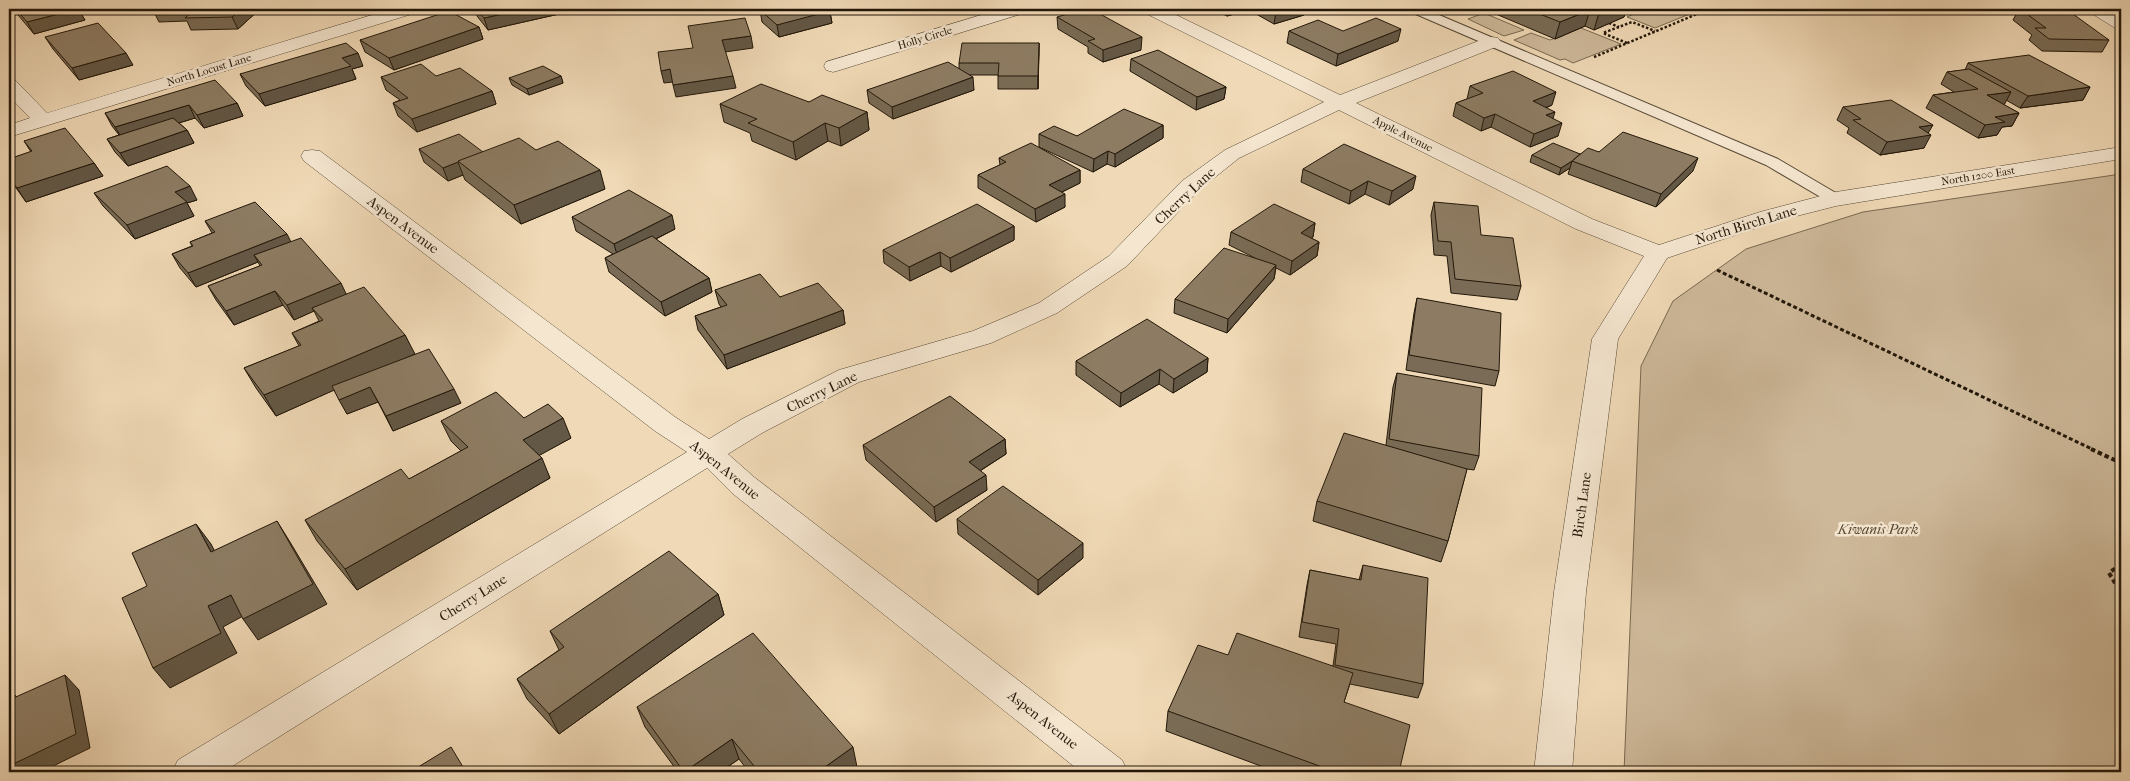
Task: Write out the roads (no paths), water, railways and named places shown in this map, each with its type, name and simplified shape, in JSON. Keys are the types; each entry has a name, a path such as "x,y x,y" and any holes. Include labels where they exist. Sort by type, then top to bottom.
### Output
{"street":[{"name":"North Locust Lane","path":"9,131 409,9"},
{"name":"Holly Circle","path":"833,66 1018,9"},
{"name":"Apple Avenue","path":"1151,9 1584,224 1658,252"},
{"path":"2097,9 2121,24"},
{"name":"Cherry Lane","path":"191,772 752,426 849,376 982,338 1048,308 1118,261 1190,186 1232,154 1340,102 1492,42"},
{"path":"9,85 43,120"},
{"name":"North 1200 East","path":"1835,199 2121,153"},
{"name":"Aspen Avenue","path":"312,156 665,424 708,452 743,485 1109,772"},
{"name":"North Birch Lane","path":"1658,252 1720,234 1771,215 1835,199"},
{"name":"Birch Lane","path":"1553,772 1570,592 1605,339 1658,252"}],"lane":[{"path":"1415,9 1772,162 1835,199"}],"park label":[{"name":"Kiwanis Park","path":"1878,529"}]}
